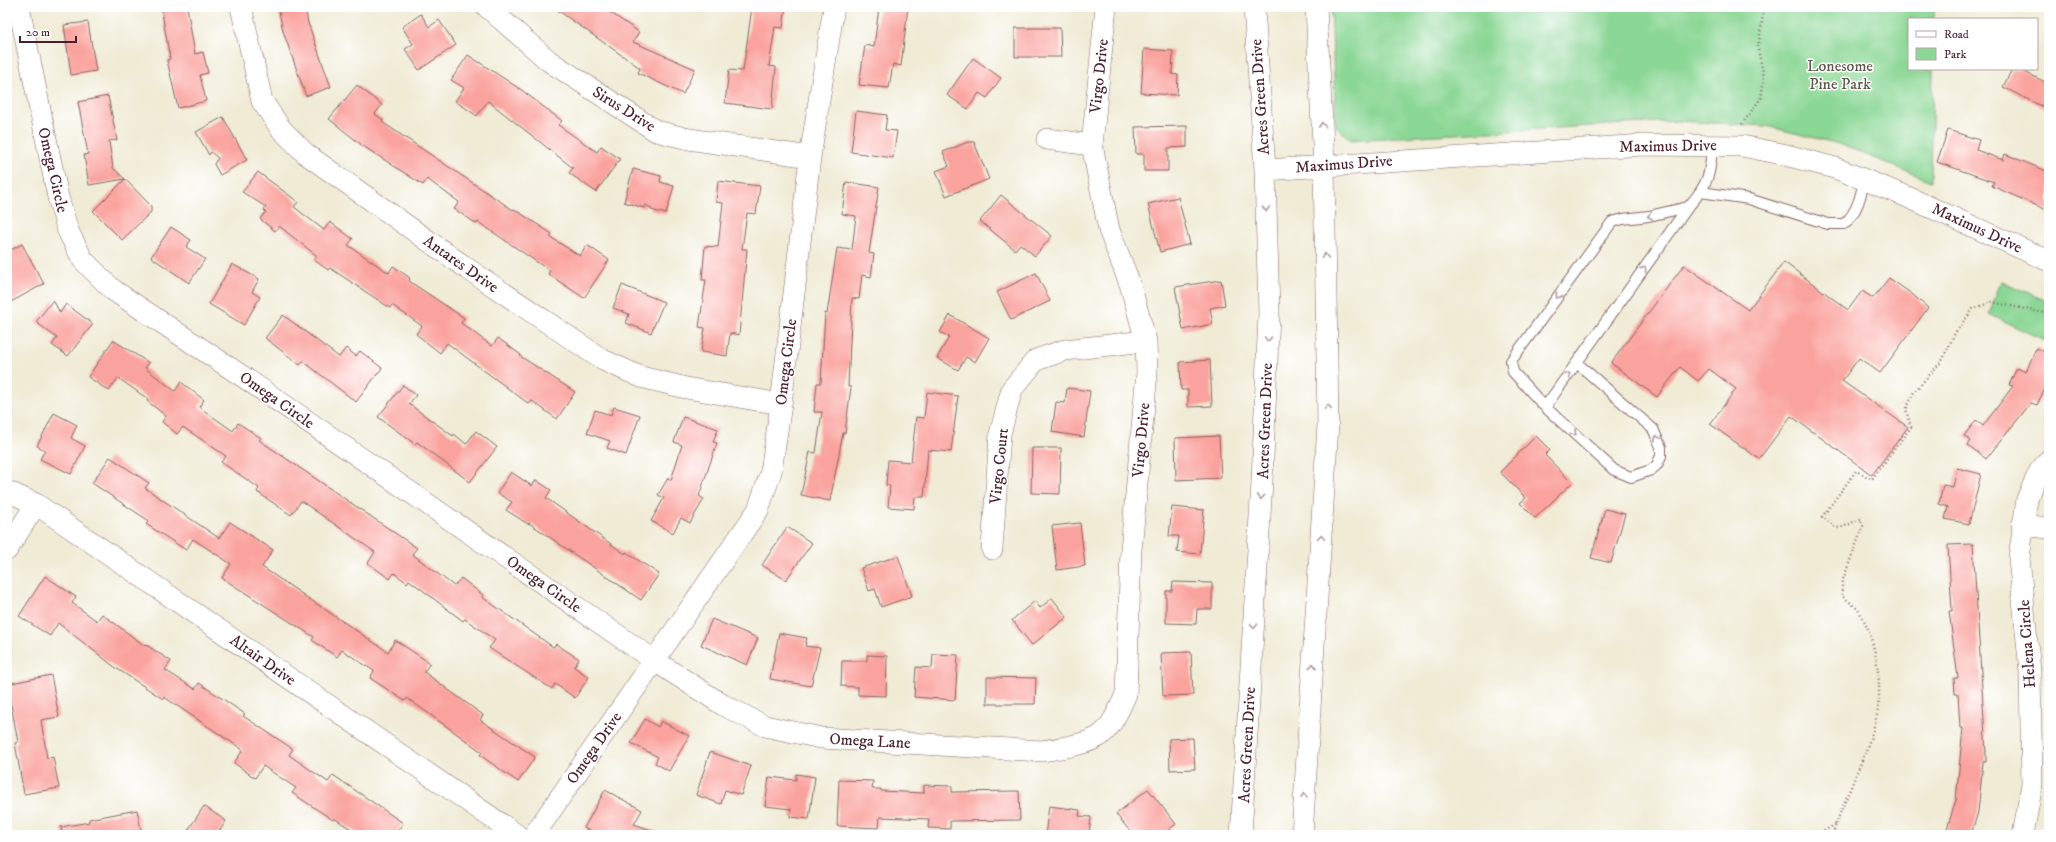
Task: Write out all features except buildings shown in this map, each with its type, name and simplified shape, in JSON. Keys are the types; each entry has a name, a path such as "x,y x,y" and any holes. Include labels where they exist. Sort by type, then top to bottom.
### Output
{"street":[{"name":"Omega Circle","path":"18,7 58,197 68,231 83,260 113,290 242,376 655,661 758,510 771,472 781,404 810,157 834,7"},
{"name":"Antares Drive","path":"241,7 262,101 281,129 306,154 468,269 603,360 641,377 781,404"},
{"name":"Sirus Drive","path":"488,7 549,62 656,131 689,139 810,157"},
{"name":"Virgo Drive","path":"1102,735 1118,712 1126,694 1131,550 1147,372 1146,341 1130,284 1109,230 1092,145 1106,7"},
{"name":"Acres Green Drive","path":"1241,835 1262,482 1269,313 1265,170 1254,7"},
{"path":"1302,835 1328,425 1324,164 1316,7"},
{"path":"1047,139 1092,145"},
{"name":"Maximus Drive","path":"1265,170 1324,164 1643,145 1712,144 1742,146 1782,154 1835,168 1903,195 2049,262"},
{"name":"Virgo Court","path":"992,549 1000,434 1012,389 1036,360 1065,350 1146,341"},
{"name":"Helena Circle","path":"2023,835 2032,784 2030,672 2019,558 2022,525 2027,499 2039,472 2049,460"},
{"name":"Altair Drive","path":"7,491 36,504 517,835"},
{"path":"7,550 36,504"},
{"path":"2022,525 2049,528"},
{"name":"Omega Lane","path":"655,661 723,705 765,726 821,738 1042,751 1071,747 1102,735"},
{"name":"Omega Drive","path":"534,835 655,661"}],"lane":[{"path":"1545,407 1688,207 1702,192 1711,167 1712,144"},
{"path":"1702,192 1749,199 1828,224 1844,224 1852,217 1862,192 1864,180"},
{"path":"1577,363 1653,429 1661,447 1657,465 1651,470 1631,477 1614,470 1545,407 1513,372 1511,361 1612,222 1623,219 1649,216 1688,207"}],"path":[{"path":"1742,124 1761,98 1764,77 1758,49 1764,7"},
{"path":"1833,835 1876,719 1879,694 1876,664 1869,631 1858,609 1842,596 1842,582 1863,526 1861,519 1850,522 1846,527 1837,528 1822,517 1856,471 1872,479 1911,427 1906,410 1914,392 1942,361 1955,332 1973,309 1992,302 2049,314"},
{"path":"1817,835 1836,824"}],"green space":[{"name":"Lonesome Pine Park","path":"1331,7 1934,7 1934,18 1908,18 1908,70 1933,70 1931,181 1839,144 1766,126 1678,121 1351,140 1336,126"},
{"path":"2001,281 2049,302 2049,343 1989,314"}]}
